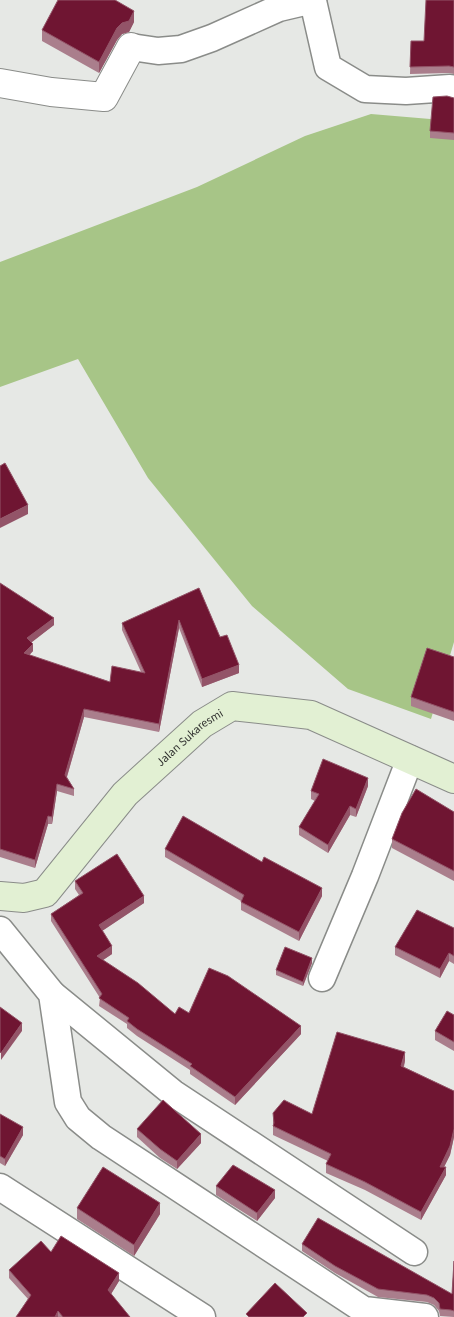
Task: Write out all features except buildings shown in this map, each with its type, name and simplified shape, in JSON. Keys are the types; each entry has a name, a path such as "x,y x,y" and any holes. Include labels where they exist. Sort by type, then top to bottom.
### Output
{"main road":[{"name":"Jalan Sukaresmi","path":"0,896 24,898 45,893 125,794 202,724 232,706 311,715 454,779"}],"street":[{"path":"0,83 51,92 104,97 131,47 158,51 181,49 212,38 279,8 313,0 328,67 365,89 450,88 454,90"},
{"path":"322,978 365,876 410,759"},
{"path":"0,930 52,994 173,1093 414,1252"},
{"path":"52,994 68,1102 78,1118 101,1137 361,1313 425,1317"},
{"path":"0,1187 202,1317"}],"green space":[{"path":"371,114 454,121 454,642 431,719 348,689 252,606 148,478 78,359 0,387 0,262 197,187 305,136"}]}
